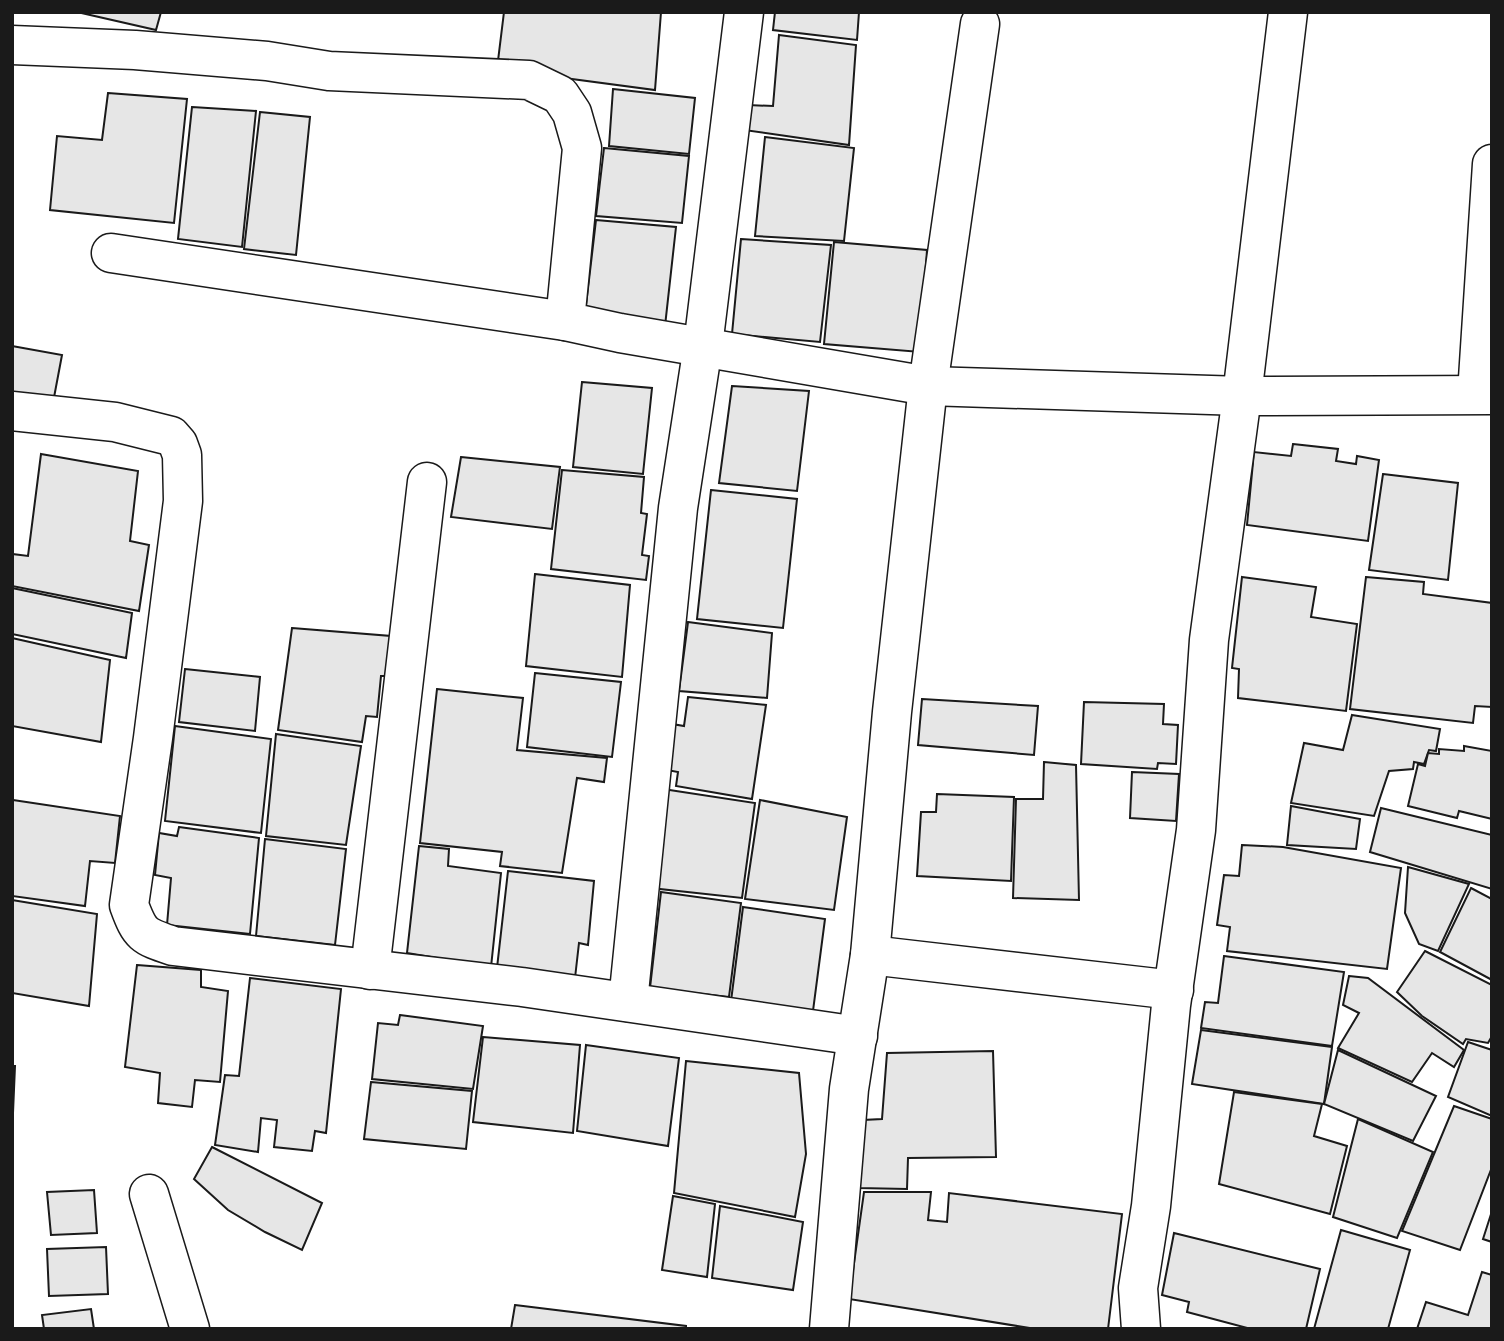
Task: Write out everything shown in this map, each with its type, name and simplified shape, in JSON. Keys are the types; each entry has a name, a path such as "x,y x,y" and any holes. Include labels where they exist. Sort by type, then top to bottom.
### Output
{"street":[{"path":"628,1002 678,508 703,346 744,12"},
{"path":"1141,1329 1138,1289 1151,1206 1174,990 1196,830 1209,640 1242,396 1288,12"},
{"path":"829,1329 849,1090 870,955 891,725 928,386 980,24"},
{"path":"12,45 135,50 267,61 329,71 529,80 559,95 572,113 582,148 565,321"},
{"path":"111,253 565,321 620,333 928,386 1242,396 1485,394 1492,164"},
{"path":"12,411 115,422 149,430 171,436 182,455 183,500 129,905 138,929 150,938 173,946 522,987 858,1036"},
{"path":"370,971 427,482"},
{"path":"870,955 1174,990"},
{"path":"149,1194 190,1329"}],"building":[{"path":"77,12 161,12 156,30"},
{"path":"504,12 661,12 655,90 497,69"},
{"path":"775,12 859,12 857,40 773,30"},
{"path":"779,35 856,45 849,145 744,130 748,105 773,106"},
{"path":"613,89 695,98 689,154 609,146"},
{"path":"108,93 187,99 174,223 50,210 57,136 102,140"},
{"path":"192,107 256,111 242,247 178,239"},
{"path":"260,112 310,117 296,255 244,249"},
{"path":"765,137 854,148 844,241 755,236"},
{"path":"604,148 689,156 682,223 596,216"},
{"path":"596,220 676,227 665,326 585,314"},
{"path":"741,239 831,245 820,342 732,334"},
{"path":"834,242 927,250 920,352 824,344"},
{"path":"12,346 62,355 52,408 12,401"},
{"path":"582,382 652,388 643,474 573,467"},
{"path":"732,386 809,391 797,491 719,483"},
{"path":"1293,444 1338,449 1336,461 1356,464 1357,456 1379,460 1368,541 1247,525 1254,452 1291,456"},
{"path":"41,454 138,471 130,541 149,545 139,611 12,586 12,554 28,556"},
{"path":"461,457 560,467 552,529 451,517"},
{"path":"562,470 644,477 641,513 647,514 642,555 649,556 646,580 551,569"},
{"path":"1383,474 1458,483 1448,580 1369,570"},
{"path":"711,490 797,499 783,628 697,619"},
{"path":"535,574 630,585 622,677 526,666"},
{"path":"1242,577 1316,587 1311,617 1357,624 1346,711 1238,698 1239,669 1232,668"},
{"path":"1366,577 1424,582 1423,594 1492,603 1492,707 1475,706 1473,723 1350,709"},
{"path":"12,588 132,613 126,658 12,634"},
{"path":"688,622 772,633 767,698 679,691"},
{"path":"292,628 391,636 389,676 381,676 377,717 366,716 362,742 278,730"},
{"path":"12,638 110,660 101,742 12,726"},
{"path":"185,669 260,677 255,731 179,722"},
{"path":"535,673 621,682 612,757 527,747"},
{"path":"437,689 523,698 517,750 607,758 604,782 577,778 562,873 500,866 502,852 420,843"},
{"path":"688,697 766,705 752,799 676,786 678,772 667,770 672,724 684,726"},
{"path":"922,699 1038,706 1034,755 918,745"},
{"path":"1084,702 1164,704 1163,724 1178,725 1176,764 1158,763 1157,769 1081,764"},
{"path":"1352,715 1440,729 1436,751 1429,750 1424,764 1414,762 1413,769 1389,771 1374,816 1291,803 1304,743 1343,750"},
{"path":"175,726 271,739 261,833 165,821"},
{"path":"276,734 361,746 346,845 266,836"},
{"path":"1464,746 1492,751 1492,819 1459,811 1457,818 1408,806 1418,764 1425,766 1428,753 1439,754 1439,749 1464,751"},
{"path":"1044,762 1076,765 1079,900 1013,898 1016,799 1043,799"},
{"path":"1132,772 1179,774 1176,821 1130,818"},
{"path":"663,789 755,803 742,898 651,888"},
{"path":"937,794 1014,797 1011,881 917,876 921,812 936,812"},
{"path":"13,800 120,816 115,863 90,861 85,906 12,896"},
{"path":"760,800 847,817 834,910 745,899"},
{"path":"1291,806 1360,819 1356,849 1287,845"},
{"path":"1381,808 1492,835 1492,889 1370,852"},
{"path":"179,827 259,838 250,934 167,925 171,878 155,875 159,833 177,836"},
{"path":"265,839 346,849 335,945 256,936"},
{"path":"1242,845 1283,847 1401,868 1387,969 1227,951 1230,927 1217,925 1224,875 1239,876"},
{"path":"419,846 449,849 448,866 501,873 491,967 407,953"},
{"path":"1408,867 1469,884 1438,951 1419,944 1405,913"},
{"path":"508,871 594,881 588,945 579,943 575,978 497,968"},
{"path":"1471,888 1492,899 1492,980 1440,952"},
{"path":"661,892 741,903 729,997 650,988"},
{"path":"12,900 97,914 89,1006 12,993"},
{"path":"743,907 825,919 813,1011 731,1001"},
{"path":"1425,951 1492,985 1492,1036 1488,1043 1466,1039 1463,1044 1422,1016 1397,992"},
{"path":"1224,956 1344,972 1332,1046 1201,1028 1205,1002 1218,1003"},
{"path":"137,965 201,970 201,987 228,991 220,1082 195,1080 192,1107 158,1103 160,1073 125,1067"},
{"path":"1349,976 1368,978 1464,1050 1454,1067 1432,1053 1412,1082 1338,1048 1359,1013 1343,1005"},
{"path":"250,978 341,989 326,1133 315,1131 312,1151 274,1147 277,1120 261,1118 258,1152 215,1145 225,1075 239,1076"},
{"path":"400,1015 483,1026 473,1089 372,1079 378,1023 398,1025"},
{"path":"1201,1030 1332,1047 1324,1104 1192,1084"},
{"path":"483,1037 580,1045 573,1133 473,1122"},
{"path":"1468,1042 1492,1050 1492,1116 1448,1097"},
{"path":"586,1045 679,1058 668,1146 577,1131"},
{"path":"1338,1050 1436,1096 1413,1141 1324,1104"},
{"path":"993,1051 996,1157 908,1158 907,1189 858,1188 863,1120 882,1119 887,1053"},
{"path":"686,1061 799,1073 806,1154 795,1217 674,1193"},
{"path":"12,1066 15,1066 13,1113 12,1113"},
{"path":"371,1082 472,1091 466,1149 364,1139"},
{"path":"1234,1092 1322,1104 1314,1136 1347,1146 1330,1214 1219,1184"},
{"path":"1454,1106 1492,1119 1492,1167 1460,1250 1402,1231"},
{"path":"1358,1119 1433,1152 1397,1238 1333,1217"},
{"path":"212,1147 322,1203 302,1250 228,1210 194,1179"},
{"path":"94,1190 97,1233 51,1235 47,1192"},
{"path":"864,1192 931,1192 928,1220 947,1222 949,1193 1122,1214 1108,1329 1036,1329 849,1299"},
{"path":"673,1196 715,1204 707,1277 662,1270"},
{"path":"720,1206 803,1222 793,1290 712,1278"},
{"path":"1492,1211 1492,1242 1483,1239"},
{"path":"1341,1230 1410,1250 1388,1329 1314,1329"},
{"path":"1174,1233 1320,1269 1306,1329 1251,1329 1187,1312 1189,1302 1162,1295"},
{"path":"106,1247 108,1294 49,1296 47,1249"},
{"path":"1482,1272 1492,1275 1492,1329 1417,1329 1426,1302 1468,1315"},
{"path":"515,1305 686,1326 686,1329 511,1329"},
{"path":"91,1309 94,1329 44,1329 42,1315"}]}
